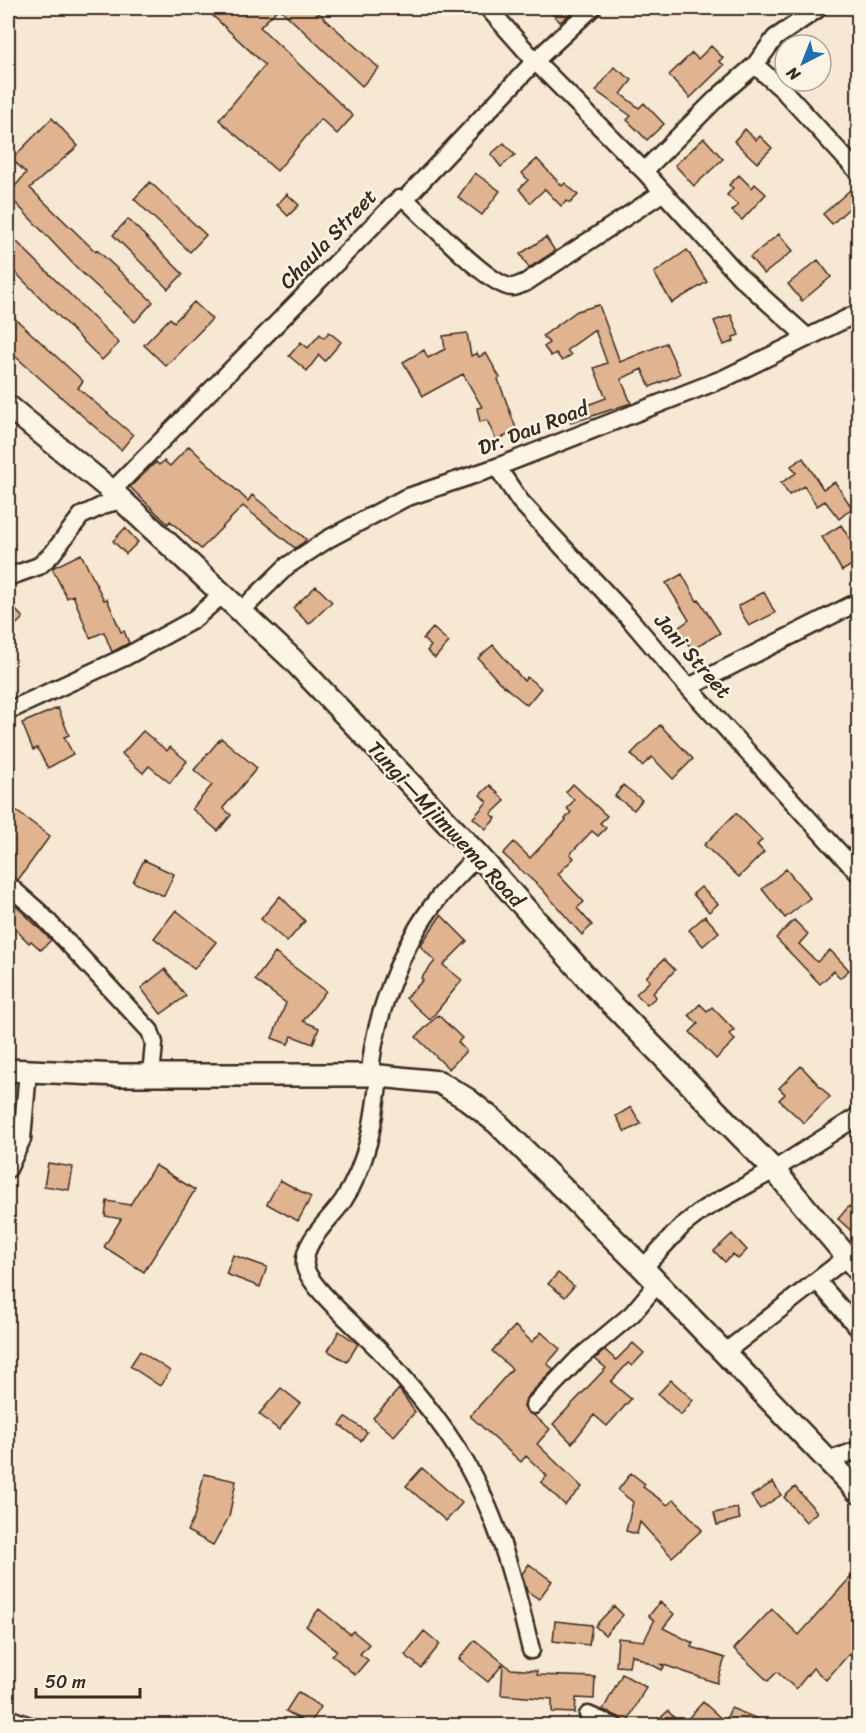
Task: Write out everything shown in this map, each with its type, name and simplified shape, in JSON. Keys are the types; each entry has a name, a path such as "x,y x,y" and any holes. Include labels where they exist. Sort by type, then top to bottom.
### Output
{"street":[{"path":"488,8 535,61 644,171 740,277 808,338"},
{"path":"405,199 535,61 591,8"},
{"path":"644,171 718,97 755,65 775,38 819,8"},
{"path":"755,65 783,90 858,172"},
{"name":"Chaula Street","path":"118,496 393,202 405,199 475,266 498,283 512,287 525,283 662,193"},
{"name":"Dr. Dau Road","path":"241,611 287,566 328,539 405,498 496,467 725,378 858,313"},
{"name":"Tungi—Mjimwema Road","path":"8,406 118,496 292,659 478,855 594,986 774,1170 853,1263"},
{"name":"Jani Street","path":"496,467 520,501 857,870"},
{"path":"8,577 39,566 52,554 81,516 118,496"},
{"path":"8,711 125,657 193,620 223,594"},
{"path":"689,687 858,602"},
{"path":"478,855 436,900 416,931 393,981 371,1057 375,1076 373,1130 365,1157 343,1201 306,1253 305,1268 320,1290 382,1353 452,1440 472,1474 512,1576 531,1650"},
{"path":"8,885 39,912 150,1031 154,1043 151,1076"},
{"path":"8,1169 22,1139 18,1070 151,1076 375,1076 439,1082 467,1099 497,1124 651,1276 858,1492"},
{"path":"534,1405 577,1360 632,1314 651,1276 682,1226 704,1209 774,1170 858,1116"},
{"path":"724,1353 818,1282 853,1263"},
{"path":"818,1282 858,1328"},
{"path":"827,1461 858,1450"},
{"path":"588,1715 614,1725"},
{"path":"8,1718 30,1725"}],"building":[{"path":"217,8 234,8 241,14 247,8 279,8 260,27 353,116 337,134 321,119 277,171 219,120 265,65 211,14"},
{"path":"279,8 313,8 379,68 362,86"},
{"path":"547,8 577,8 560,22"},
{"path":"711,46 723,58 719,61 724,65 690,98 669,75 692,53 698,59"},
{"path":"614,67 632,80 621,94 639,108 644,103 664,124 647,140 627,120 631,116 596,91"},
{"path":"52,118 78,146 30,188 96,252 97,250 153,302 135,322 78,269 8,195 26,173 12,159"},
{"path":"745,129 756,140 760,136 772,148 757,163 734,141"},
{"path":"704,138 723,159 694,186 675,165"},
{"path":"504,143 515,155 501,167 491,154"},
{"path":"537,159 562,186 565,183 578,195 570,203 567,201 561,206 545,189 530,203 519,189 528,180 522,173"},
{"path":"475,173 500,191 482,215 458,197"},
{"path":"739,175 752,188 755,184 766,194 742,220 732,211 738,205 727,195 733,188 729,185"},
{"path":"150,182 206,235 190,252 134,199"},
{"path":"850,190 858,200 832,224 823,214"},
{"path":"287,194 299,205 288,216 277,205"},
{"path":"128,219 183,274 168,289 113,235"},
{"path":"8,233 119,343 102,360 8,265"},
{"path":"779,234 793,251 764,274 750,257"},
{"path":"546,237 555,251 529,268 520,254"},
{"path":"687,250 707,282 672,303 654,273"},
{"path":"818,260 831,277 802,301 788,284"},
{"path":"194,302 212,319 166,366 144,345 170,318 174,322"},
{"path":"599,305 620,362 666,343 680,374 650,387 642,369 621,379 631,403 571,423 567,413 606,398 594,368 607,363 595,330 567,350 571,355 562,361 556,353 551,356 544,347 549,343 543,336 577,311"},
{"path":"8,312 83,381 78,388 133,435 121,450 8,350"},
{"path":"731,315 739,335 733,337 734,341 724,345 714,321"},
{"path":"329,332 341,342 325,361 319,355 307,371 289,356 301,342 308,348 320,334 324,338"},
{"path":"467,333 471,356 477,353 479,357 486,353 500,378 498,379 517,431 496,440 487,420 480,422 477,408 482,407 463,374 423,396 403,362 424,350 428,358 445,349 443,336"},
{"path":"189,446 248,501 252,495 306,539 303,543 295,548 243,506 201,549 170,521 168,524 130,487 156,462 159,465 164,461 170,466"},
{"path":"803,458 823,489 835,482 852,508 839,519 825,501 817,506 804,486 789,495 781,483 796,473 791,466"},
{"path":"841,525 854,546 858,543 858,561 842,571 822,537"},
{"path":"125,528 138,542 126,554 113,541"},
{"path":"81,554 104,600 107,599 121,632 124,631 129,643 112,652 104,632 90,638 73,595 67,598 52,568"},
{"path":"682,574 697,601 699,600 720,633 692,650 678,628 689,620 666,583"},
{"path":"316,586 332,602 309,624 293,608"},
{"path":"764,592 775,613 749,626 738,606"},
{"path":"8,601 23,618 8,632"},
{"path":"433,628 449,642 435,658 427,651 431,646 423,639"},
{"path":"493,645 524,681 527,677 541,688 527,705 499,682 478,658"},
{"path":"58,708 69,735 64,737 73,754 48,768 37,748 33,750 22,723"},
{"path":"660,725 693,759 673,779 652,757 642,766 631,754"},
{"path":"143,731 167,751 170,747 187,761 170,783 149,766 143,773 122,754"},
{"path":"221,738 257,768 223,808 231,815 218,831 192,809 212,785 194,770"},
{"path":"573,784 607,816 600,823 606,828 598,836 592,831 570,854 574,858 558,874 584,902 577,908 592,925 582,935 541,888 503,854 514,842 530,858 571,812 567,809 574,800 566,792"},
{"path":"490,785 505,801 491,814 496,818 486,829 473,818 487,802 480,795"},
{"path":"623,785 642,800 634,810 615,796"},
{"path":"8,805 50,836 18,880 8,875"},
{"path":"736,813 762,840 757,845 764,852 739,877 704,845"},
{"path":"144,860 174,874 164,896 133,882"},
{"path":"786,869 810,898 785,918 762,889"},
{"path":"701,887 718,904 709,912 693,894"},
{"path":"280,896 305,921 287,942 261,919"},
{"path":"8,898 51,940 41,950 31,941 29,943 8,922"},
{"path":"176,910 216,942 194,969 154,938"},
{"path":"441,915 467,941 443,965 462,980 430,1020 406,998 423,980 421,978 435,961 420,946"},
{"path":"705,916 719,932 703,946 689,930"},
{"path":"794,920 808,934 799,944 817,962 830,950 849,970 840,978 834,971 820,984 776,938"},
{"path":"275,953 326,991 303,1021 319,1028 313,1044 292,1036 288,1044 272,1038 286,1003 255,980"},
{"path":"664,959 675,970 653,993 656,997 647,1005 636,994 650,981 646,977"},
{"path":"165,969 186,996 161,1014 141,988"},
{"path":"700,1004 707,1011 712,1007 734,1030 729,1034 735,1040 716,1059 690,1032 698,1024 689,1015"},
{"path":"438,1015 462,1038 458,1042 466,1051 449,1069 416,1037"},
{"path":"801,1066 830,1097 804,1123 779,1100 785,1094 779,1088"},
{"path":"631,1107 641,1124 625,1132 616,1116"},
{"path":"48,1163 73,1167 69,1190 44,1186"},
{"path":"155,1165 195,1190 144,1272 104,1247 121,1219 105,1216 107,1201 130,1205"},
{"path":"280,1180 311,1197 298,1221 267,1204"},
{"path":"849,1206 858,1215 858,1237 838,1219"},
{"path":"732,1234 747,1250 738,1259 733,1254 725,1262 714,1251"},
{"path":"233,1255 267,1267 260,1287 226,1274"},
{"path":"558,1273 574,1286 565,1297 548,1284"},
{"path":"515,1326 532,1342 541,1332 560,1349 547,1364 554,1369 526,1398 524,1407 550,1429 537,1444 582,1487 565,1505 541,1482 547,1476 526,1456 521,1462 470,1416 512,1369 492,1351"},
{"path":"339,1331 358,1344 347,1362 328,1351"},
{"path":"633,1343 644,1353 632,1366 628,1363 611,1382 631,1399 607,1426 594,1415 572,1443 553,1424 606,1368 595,1359 605,1350 616,1360"},
{"path":"140,1351 170,1371 160,1386 130,1366"},
{"path":"671,1380 693,1400 681,1415 658,1394"},
{"path":"281,1388 300,1403 279,1430 259,1414"},
{"path":"399,1389 415,1412 394,1436 373,1418"},
{"path":"346,1417 367,1432 361,1441 340,1425"},
{"path":"422,1468 462,1503 446,1521 406,1486"},
{"path":"631,1473 645,1484 643,1487 668,1505 674,1499 702,1530 672,1557 640,1522 637,1534 626,1531 633,1502 618,1490"},
{"path":"204,1474 236,1481 229,1517 213,1545 187,1531 194,1518"},
{"path":"773,1482 781,1495 760,1509 751,1496"},
{"path":"795,1487 817,1512 806,1522 784,1497"},
{"path":"737,1508 740,1519 717,1525 714,1513"},
{"path":"529,1564 552,1581 539,1599 527,1591 522,1574"},
{"path":"858,1569 858,1662 849,1654 826,1680 813,1668 796,1689 777,1672 768,1681 734,1649 772,1609 799,1635"},
{"path":"660,1602 674,1614 663,1628 693,1643 691,1647 725,1658 717,1683 661,1664 664,1667 662,1670 631,1654 629,1667 616,1666 618,1638 644,1641 654,1621 649,1616"},
{"path":"614,1606 623,1615 605,1635 595,1626"},
{"path":"319,1609 350,1634 353,1631 369,1644 360,1654 368,1660 355,1675 332,1655 337,1651 306,1626"},
{"path":"555,1621 592,1625 589,1645 553,1641"},
{"path":"424,1631 440,1644 421,1668 405,1655"},
{"path":"475,1640 511,1669 537,1671 537,1675 595,1677 594,1699 576,1698 575,1713 552,1712 552,1699 501,1695 503,1664 488,1682 459,1659"},
{"path":"622,1674 646,1687 626,1724 619,1717 603,1710"},
{"path":"298,1692 321,1707 309,1725 286,1711"},
{"path":"703,1702 725,1722 731,1708 773,1725 682,1725"},
{"path":"668,1711 681,1725 653,1725"}]}
